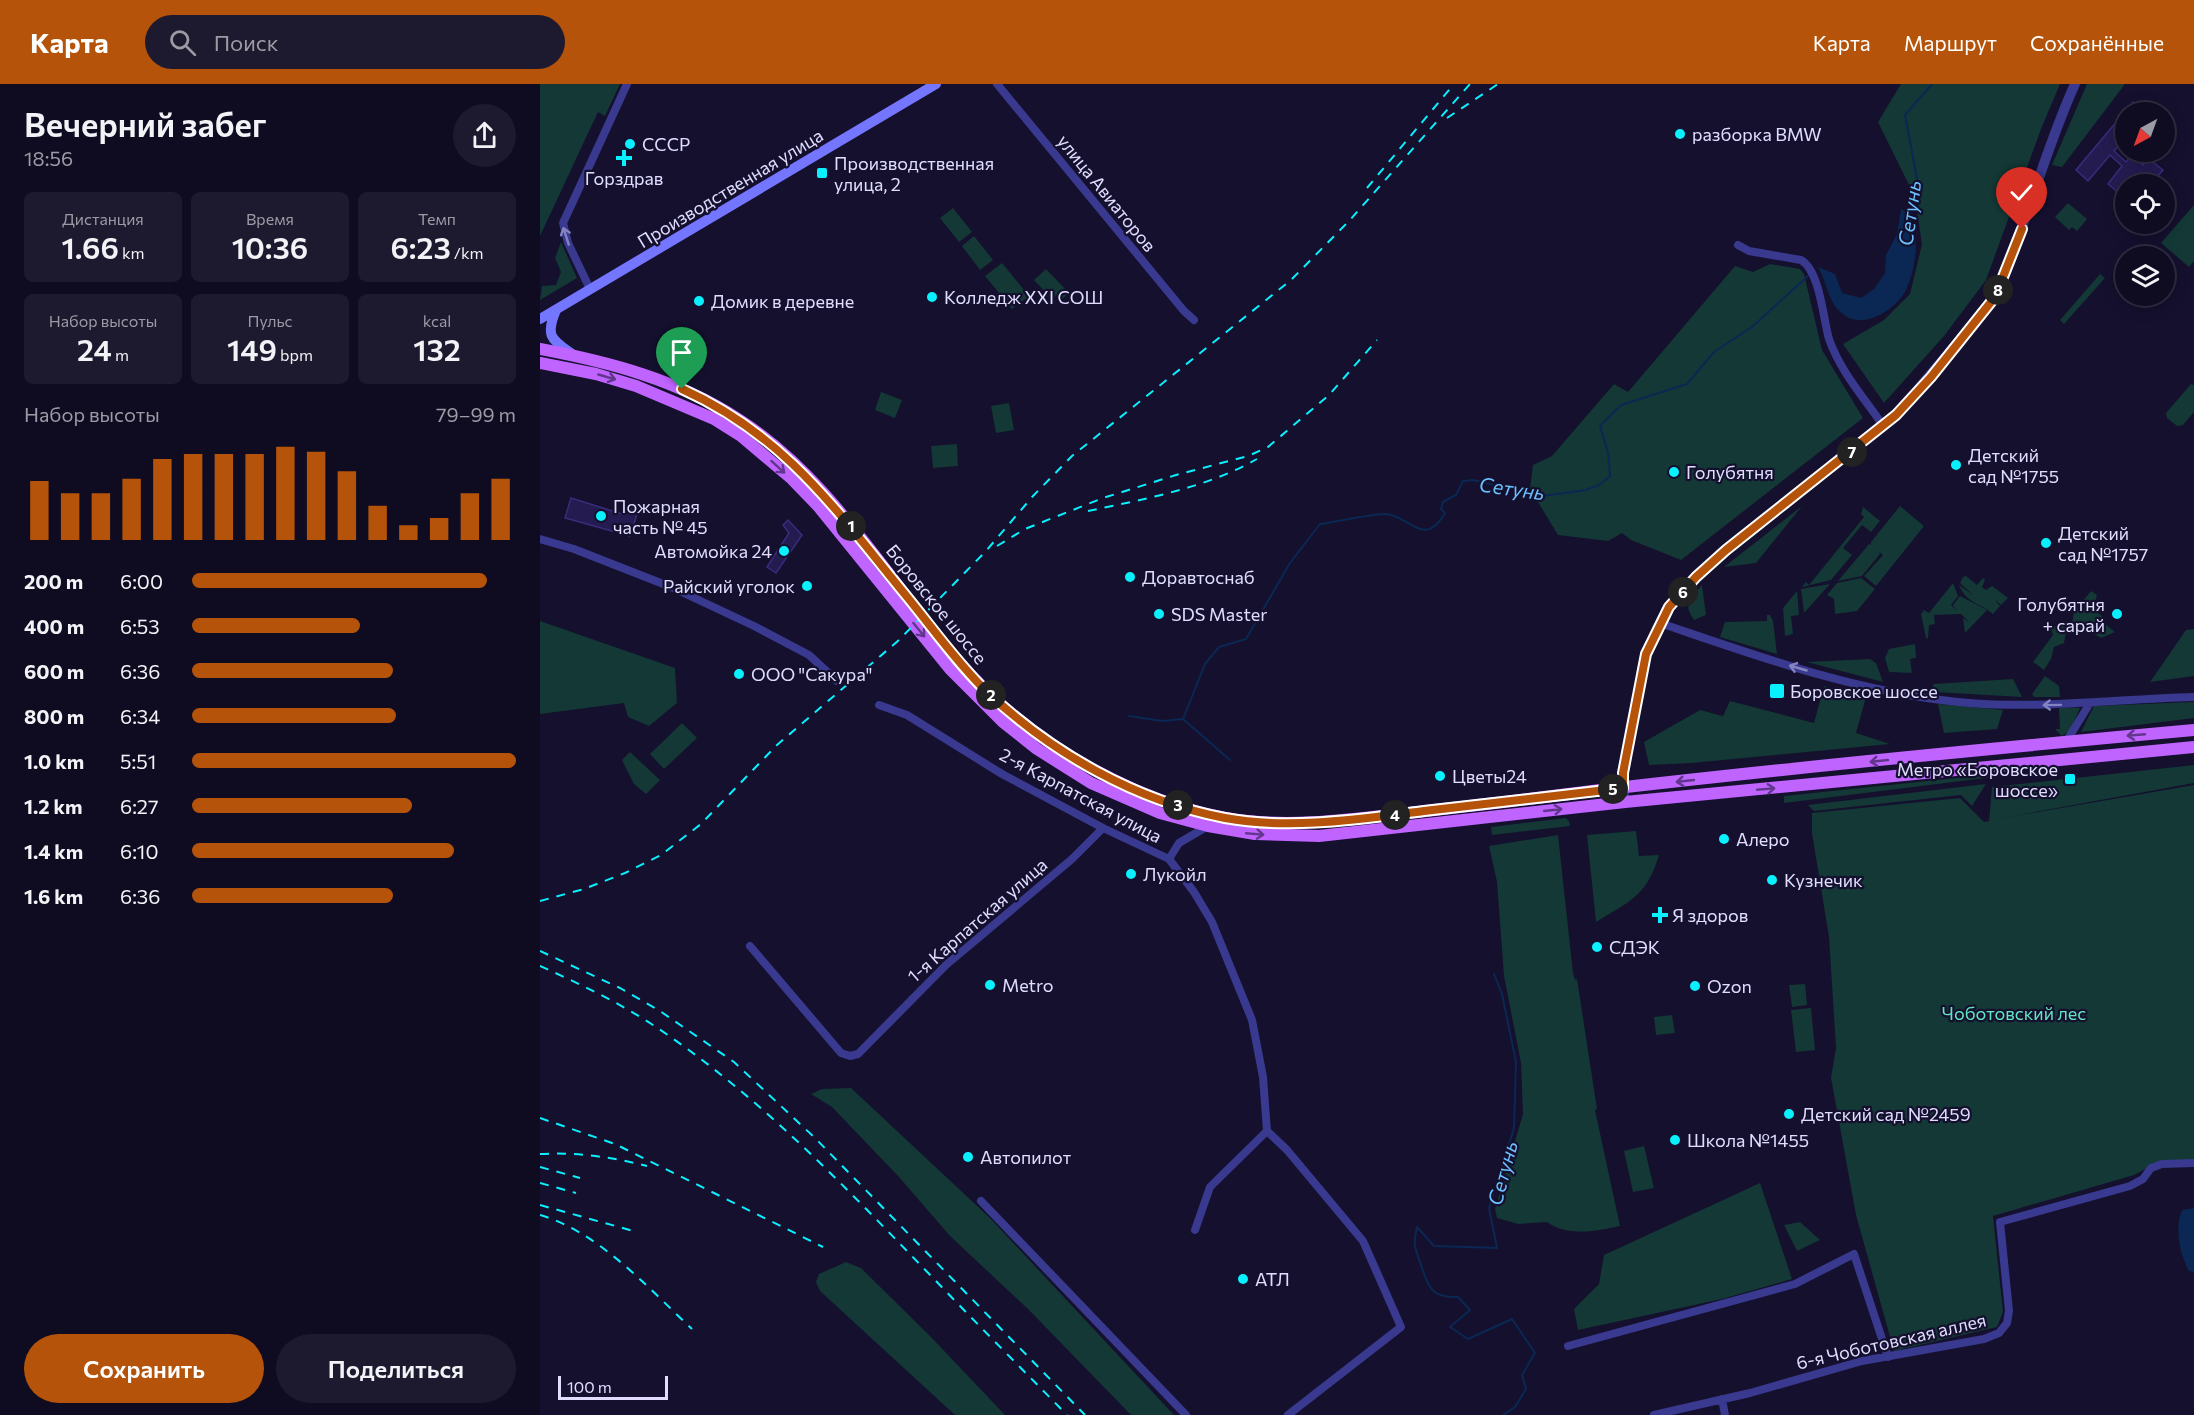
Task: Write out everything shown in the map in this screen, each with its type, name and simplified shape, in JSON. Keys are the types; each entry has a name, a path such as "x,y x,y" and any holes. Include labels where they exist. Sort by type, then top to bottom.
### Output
{"main road":[{"name":"Производственная улица","path":"540,319 936,84"},
{"path":"556,310 549,327 550,333 555,342 575,356"},
{"name":"Боровское шоссе","path":"540,349 630,370 682,389 727,412 758,433 822,491 969,674 1018,719 1057,748 1090,768 1141,792 1184,808 1227,818 1301,822 1382,816 1623,788 2194,730"},
{"name":"Боровское шоссе","path":"540,363 597,374 636,386 714,418 741,436 769,458 811,498 950,669 1003,722 1037,749 1091,783 1160,813 1208,826 1255,834 1319,836 1625,802 2194,747"}],"street":[{"path":"590,289 568,243 563,223 627,84"},
{"name":"улица Авиаторов","path":"997,84 1177,303 1194,320"},
{"path":"1625,802 1623,773 1646,654 1660,623 1686,588 1726,550 1884,427 1931,377 1995,297 2075,84"},
{"path":"1738,245 1749,251 1801,260 1808,265 1814,277 1829,339 1837,357 1884,427"},
{"path":"540,539 574,549 671,587 745,621 809,655 837,681"},
{"path":"1660,623 1773,661 1892,693 1971,703 2034,705 2194,697"},
{"path":"2066,742 2090,703"},
{"name":"2-я Карпатская улица","path":"879,705 907,715 1002,774 1103,828 1169,859 1194,892 1212,922 1252,1020 1263,1077 1267,1131"},
{"path":"1169,859 1179,843 1208,826"},
{"name":"1-я Карпатская улица","path":"750,946 841,1053 850,1056 858,1054 946,965 1072,859 1103,828"},
{"path":"1195,1230 1210,1188 1267,1131 1287,1150 1363,1241 1401,1327 1288,1415"},
{"name":"6-я Чоботовская аллея","path":"1654,1415 1862,1361 1984,1339 1999,1333 2007,1323 2009,1311 2000,1222 2130,1186 2143,1179 2151,1168 2162,1164 2194,1163"},
{"path":"981,1200 1186,1415"},
{"path":"1568,1347 1795,1284 1854,1254 1888,1357"},
{"path":"1722,1399 1725,1415"}],"green space":[{"path":"540,84 620,84 605,116 598,112 540,236"},
{"path":"1901,84 2060,84 2041,129 1986,280 1944,336 1884,403 1843,344 1884,320 1910,294 1922,244 1917,212 1923,184 1910,187 1878,122"},
{"path":"2087,84 2125,84 2062,167 2052,165"},
{"path":"2068,203 2087,219 2077,231 2072,227 2069,230 2055,217"},
{"path":"2194,205 2194,261 2189,267 2175,255 2175,246 2164,246 2161,243 2169,234 2175,234 2175,227"},
{"path":"953,208 972,232 959,242 940,218"},
{"path":"974,236 993,260 980,270 962,246"},
{"path":"561,242 577,278 540,300 542,286 556,285 561,272 555,258"},
{"path":"1002,263 1029,296 1012,309 985,276"},
{"path":"1770,264 1800,269 1804,274 1822,350 1863,418 1681,560 1631,540 1622,533 1608,541 1558,535 1530,489 1533,465 1552,456 1614,384 1628,392 1735,266 1753,272"},
{"path":"1046,269 1069,293 1061,300 1056,295 1052,299 1034,280"},
{"path":"2100,274 2105,278 2064,324 2060,320"},
{"path":"2191,384 2194,385 2194,412 2183,425 2177,426 2167,418 2166,413"},
{"path":"881,392 902,400 895,418 875,410"},
{"path":"1009,403 1014,430 996,433 991,406"},
{"path":"957,444 958,466 933,468 931,446"},
{"path":"1802,506 1756,563 1724,567"},
{"path":"1900,506 1924,526 1876,586 1864,576 1883,555 1879,552 1880,554 1862,576 1838,581 1869,544 1871,545"},
{"path":"1863,507 1880,521 1871,532 1862,525 1843,548 1852,555 1831,580 1802,587 1806,582 1809,585 1864,517 1861,514"},
{"path":"1966,576 1977,585 1983,578 1985,580 1982,587 1986,590 1992,586 2008,598 2001,605 1994,599 2000,606 1993,614 1965,596 1959,585 1973,595 1960,583"},
{"path":"1861,578 1875,589 1857,611 1835,614 1834,599 1827,595 1837,583"},
{"path":"1953,583 1958,596 1951,605 1956,610 1953,605 1960,596 1987,610 1965,633 1963,618 1970,623 1961,614 1934,615 1935,624 1929,625 1928,638 1926,638 1921,614 1924,610 1929,613"},
{"path":"1830,584 1804,613 1801,589"},
{"path":"1702,585 1706,615 1694,620 1688,605"},
{"path":"1797,591 1799,615 1791,616 1793,634 1785,636 1783,608"},
{"path":"2091,591 2097,595 2093,609 2103,617 2101,621 2115,632 2101,638 2094,634 2093,628 2075,630 2078,626 2072,624 2074,612"},
{"path":"1767,615 1770,615 1773,621 1777,654 1720,637 1725,622 1767,621"},
{"path":"540,621 675,668 677,703 649,726 628,717 624,703 540,714"},
{"path":"2050,626 2067,626 2064,643 2054,647 2051,659 2044,670 2033,662 2053,635"},
{"path":"2194,629 2194,676 2150,682 2186,630"},
{"path":"1915,644 1916,658 1910,659 1912,673 1889,672 1885,658 1889,649"},
{"path":"1870,659 1876,663 1883,682 1807,662"},
{"path":"2045,676 2059,686 2060,697 2034,697 2032,694"},
{"path":"2013,679 2022,697 1934,692 1933,684"},
{"path":"1824,686 1866,697 1856,733 1890,744 1649,765 1644,742 1700,710 1723,716 1730,701 1814,723"},
{"path":"2194,702 2194,718 2081,732 2094,706"},
{"path":"1938,704 2003,710 1997,729 1944,733"},
{"path":"2059,708 2080,708 2070,731 2062,736 2055,729 2060,729"},
{"path":"682,723 697,738 664,769 650,754"},
{"path":"630,752 660,780 646,794 634,784 622,760"},
{"name":"Чоботовский лес","path":"2194,765 2194,783 1991,820 2194,785 2194,1160 2155,1164 2134,1175 1993,1216 2003,1312 1997,1327 1894,1351 1856,1215 1831,1078 1836,1048 1829,937 1812,833 1812,813 1960,798 1984,822 1989,821 1992,787"},
{"path":"1994,774 1994,777 1784,803 1784,796"},
{"path":"1986,784 1972,806 1961,795 1814,811 1808,805"},
{"path":"1566,818 1570,826 1492,835 1491,827"},
{"path":"1636,831 1639,856 1659,855 1654,869 1643,889 1636,896 1596,922 1587,835"},
{"path":"1558,835 1573,973 1575,980 1577,979 1597,1109 1595,1110 1620,1226 1583,1232 1564,1230 1547,1222 1518,1224 1497,1218 1495,1209 1523,1114 1521,1063 1504,976 1497,882 1489,846"},
{"path":"1805,984 1807,1005 1792,1007 1789,985"},
{"path":"1811,1008 1815,1050 1796,1052 1791,1010"},
{"path":"1672,1015 1675,1033 1656,1035 1654,1017"},
{"path":"851,1088 990,1218 1174,1415 1131,1415 1029,1310 950,1236 899,1177 832,1107 811,1094 822,1089"},
{"path":"1644,1146 1654,1188 1633,1192 1624,1151"},
{"path":"1760,1183 1792,1279 1722,1299 1578,1330 1574,1309 1599,1284 1604,1255"},
{"path":"1800,1222 1820,1240 1797,1251 1784,1225"},
{"path":"846,1262 861,1268 1005,1415 955,1415 820,1291 816,1282 819,1274"}],"water":[{"path":"1901,209 1910,214 1916,245 1911,277 1906,290 1895,304 1879,315 1870,319 1852,319 1834,305 1818,267 1835,274 1842,293 1861,298 1874,289 1885,273 1886,255 1897,234"},
{"path":"2194,1208 2194,1272 2189,1271 2181,1249 2178,1224 2182,1210"}],"building":[{"path":"2115,123 2115,160 2110,155 2088,181 2076,170"},
{"path":"2118,162 2140,162 2143,165 2145,162 2153,162 2163,170 2160,174 2116,174 2122,166"},
{"path":"2115,175 2115,190 2108,184"},
{"name":"Пожарная часть № 45","path":"571,498 622,514 624,507 638,511 630,536 565,518"},
{"name":"Автомойка 24","path":"788,520 802,535 776,573 767,567 789,533 783,525"}],"waterway":[{"name":"Сетунь","path":"1910,216 1918,184 1905,115 1932,84"},
{"name":"Сетунь","path":"1230,760 1183,719 1205,664 1219,647 1246,639 1290,563 1320,524 1385,514 1393,515 1423,530 1430,529 1445,513 1441,509 1443,502 1456,495 1463,481 1473,480 1542,496 1586,490 1599,485 1610,476 1608,452 1600,426 1621,405 1687,384 1714,352 1752,327 1809,275"},
{"path":"1129,716 1162,721 1183,719"},
{"name":"Сетунь","path":"1494,974 1502,994 1516,1062 1514,1128 1489,1208 1497,1248 1434,1246 1417,1227 1415,1244 1416,1252 1433,1291 1443,1296 1458,1297 1470,1310 1450,1327 1468,1339 1512,1319 1535,1353 1522,1375 1526,1389 1515,1407 1503,1415"}],"railway":[{"path":"1367,188 1454,84"},
{"path":"540,901 584,889 625,873 661,855 701,824 777,745 899,640 986,551 1033,496 1072,456 1291,280 1349,221 1470,84"},
{"path":"1447,118 1498,84"},
{"path":"997,546 1025,529 1103,498 1248,456 1268,447 1329,395 1377,340"},
{"path":"1088,511 1196,485 1257,459"},
{"path":"540,951 620,988 660,1011 734,1062 815,1138 1085,1415"},
{"path":"540,966 600,994 642,1018 695,1054 732,1083 835,1178 1067,1415"},
{"path":"540,1118 615,1144 823,1247"},
{"path":"540,1154 594,1156 647,1166"},
{"path":"540,1167 580,1178"},
{"path":"540,1183 576,1193"},
{"path":"540,1205 637,1232"},
{"path":"540,1215 562,1223 602,1248 640,1279 692,1329"}],"place":[{"name":"разборка BMW","path":"1680,134"},
{"name":"СССР","path":"630,144"},
{"name":"Горздрав","path":"624,158"},
{"name":"Производственная улица, 2","path":"822,173"},
{"name":"Колледж XXI СОШ","path":"932,297"},
{"name":"Домик в деревне","path":"699,301"},
{"name":"Детский сад №1755","path":"1956,465"},
{"name":"Голубятня","path":"1674,472"},
{"name":"Пожарная часть № 45","path":"601,516"},
{"name":"Детский сад №1757","path":"2046,543"},
{"name":"Автомойка 24","path":"784,551"},
{"name":"Доравтоснаб","path":"1130,577"},
{"name":"Райский уголок","path":"807,586"},
{"name":"SDS Master","path":"1159,614"},
{"name":"Голубятня + сарай","path":"2117,614"},
{"name":"ООО \"Сакура\"","path":"739,674"},
{"name":"Боровское шоссе","path":"1777,691"},
{"name":"Цветы24","path":"1440,776"},
{"name":"Метро «Боровское шоссе»","path":"2070,779"},
{"name":"Алеро","path":"1724,839"},
{"name":"Лукойл","path":"1131,874"},
{"name":"Кузнечик","path":"1772,880"},
{"name":"Я здоров","path":"1660,915"},
{"name":"СДЭК","path":"1597,947"},
{"name":"Metro","path":"990,985"},
{"name":"Ozon","path":"1695,986"},
{"name":"Детский сад №2459","path":"1789,1114"},
{"name":"Школа №1455","path":"1675,1140"},
{"name":"Автопилот","path":"968,1157"},
{"name":"АТЛ","path":"1243,1279"}],"route":[{"path":"682,389 749,426 808,477 822,491 969,674 1005,708 1057,748 1090,768 1141,792 1184,808 1227,818 1301,822 1382,816 1623,788 1623,773 1646,654 1669,607 1696,577 1726,550 1853,452 1896,415 1931,377 1995,297 2022,229"}]}
